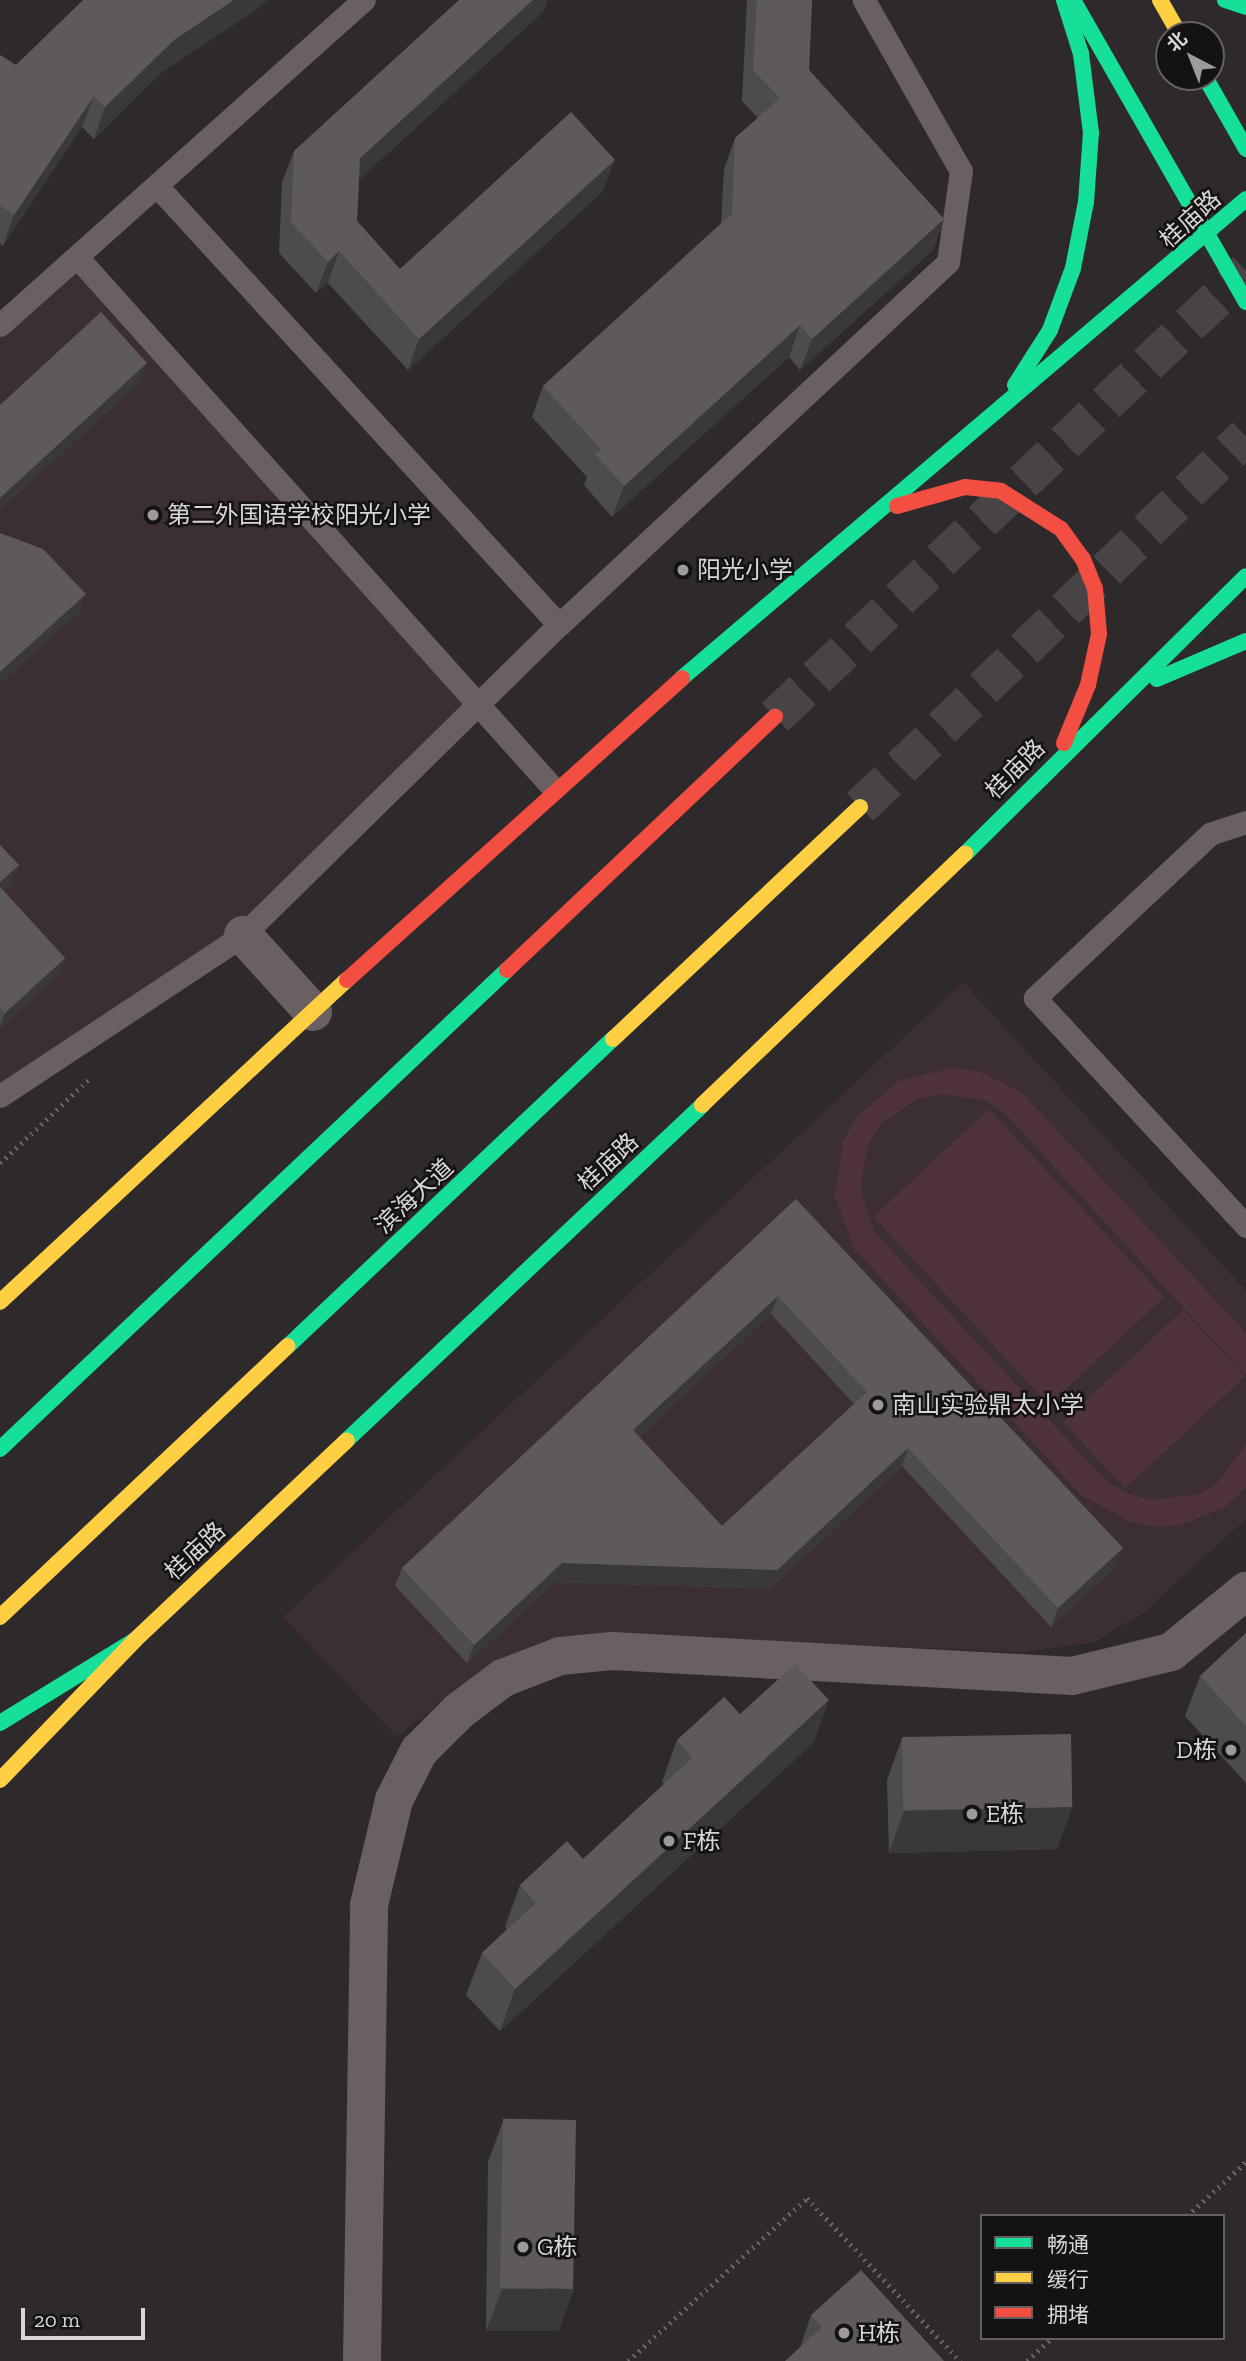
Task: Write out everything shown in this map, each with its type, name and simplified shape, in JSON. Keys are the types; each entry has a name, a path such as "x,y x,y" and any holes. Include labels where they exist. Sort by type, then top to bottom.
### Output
{"main road":[{"path":"969,437 1038,350 1073,268 1091,132 1081,54 1064,0"},
{"path":"1073,0 1246,302"},
{"path":"1160,0 1172,21"},
{"path":"1225,0 1246,7"},
{"path":"1213,91 1246,149"},
{"name":"桂庙路","path":"0,1302 553,788 1246,200"},
{"path":"862,525 917,496 965,487 1001,491 1061,530 1095,588 1099,634 1088,685 1057,758"},
{"name":"桂庙路","path":"0,1780 135,1640 931,888 1057,758 1246,576"},
{"path":"1102,715 1200,656 1246,641"},
{"path":"0,1449 775,717"},
{"name":"滨海大道","path":"0,1617 860,807"},
{"path":"0,1723 135,1640"}],"street":[{"path":"243,935 313,1012"},
{"path":"362,2361 369,1905 394,1800 419,1751 459,1711 514,1674 560,1656 612,1651 1072,1676 1171,1652 1246,1591"}],"lane":[{"path":"0,325 364,0"},
{"path":"0,1096 243,935 559,625 948,262 961,171 864,0"},
{"path":"157,186 559,625"},
{"path":"77,257 553,788"},
{"path":"1246,822 1210,834 1035,998 1246,1226"}],"path":[{"path":"1188,2214 1246,2162"},
{"path":"628,2361 807,2198 960,2361"},
{"path":"1027,2361 1050,2340"}],"shaded area":[{"name":"第二外国语学校阳光小学","path":"77,257 476,705 243,935 0,1096 0,325"},
{"name":"南山实验鼎太小学","path":"963,982 1246,1291 1246,1519 1143,1613 1095,1642 1024,1652 608,1634 550,1639 493,1662 397,1737 283,1617"},
{"path":"952,1068 979,1071 1022,1093 1246,1333 1246,1376 1004,1112 985,1100 940,1094 917,1099 880,1125 868,1145 860,1189 875,1233 1105,1480 1125,1492 1148,1500 1195,1495 1216,1484 1246,1445 1246,1488 1226,1506 1181,1525 1158,1527 1131,1522 1082,1496 854,1248 835,1196 843,1141 857,1117 898,1081"},
{"path":"989,1109 1164,1297 1049,1405 873,1217"},
{"path":"1183,1310 1245,1377 1125,1488 1063,1422"}],"building":[{"path":"83,0 234,0 174,40 105,107 94,96 14,215 0,205 0,55 16,65"},
{"path":"459,0 533,0 360,158 357,221 400,269 571,112 615,160 419,339 339,251 328,262 291,222 294,151"},
{"path":"757,0 812,0 809,70 944,219 812,339 800,325 624,486 595,454 601,449 543,386 732,214 735,138 780,98 753,70"},
{"path":"101,312 147,363 0,498 0,405"},
{"path":"0,533 43,549 86,594 0,672"},
{"path":"0,845 19,865 0,882"},
{"path":"0,887 65,958 5,1013 0,1008"},
{"path":"796,1199 1123,1548 1058,1608 908,1448 777,1570 562,1563 474,1645 402,1568","holes":["778,1296 867,1392 722,1526 633,1430"]},
{"path":"1246,1633 1246,1726 1200,1676"},
{"path":"795,1664 829,1700 515,1989 482,1953 536,1903 520,1885 567,1841 583,1859 692,1758 677,1740 724,1697 740,1714"},
{"path":"1071,1734 1072,1807 903,1810 902,1737"},
{"path":"503,2119 576,2120 573,2289 500,2288"},
{"path":"861,2270 944,2361 785,2361 822,2327 811,2315"}],"tunnel":[{"path":"775,717 1246,271"},
{"path":"860,807 1246,436"}],"traffic: fast":[{"path":"1015,385 1050,330 1073,268 1086,202 1091,133 1081,54 1064,0"},
{"path":"1073,0 1246,302"},
{"path":"1225,0 1246,7"},
{"path":"1213,91 1246,149"},
{"path":"682,678 1246,199"},
{"path":"965,854 1246,576"},
{"path":"1157,679 1246,641"},
{"path":"0,1449 507,970"},
{"path":"288,1346 613,1039"},
{"path":"347,1440 702,1105"},
{"path":"0,1723 135,1640"}],"traffic: slow":[{"path":"1160,0 1172,21"},
{"path":"613,1039 860,807"},
{"path":"702,1105 965,854"},
{"path":"0,1302 347,980"},
{"path":"0,1617 288,1346"},
{"path":"0,1780 135,1640 347,1440"}],"traffic: jam":[{"path":"897,506 965,487 1001,491 1061,529 1083,559 1095,588 1099,634 1088,685 1064,743"},
{"path":"347,980 682,678"},
{"path":"507,970 775,717"}],"place":[{"name":"第二外国语学校阳光小学","path":"153,515"},
{"name":"阳光小学","path":"683,570"},
{"name":"南山实验鼎太小学","path":"878,1405"},
{"name":"D栋","path":"1231,1750"},
{"name":"E栋","path":"972,1814"},
{"name":"F栋","path":"669,1841"},
{"name":"G栋","path":"523,2247"},
{"name":"H栋","path":"844,2333"}]}
